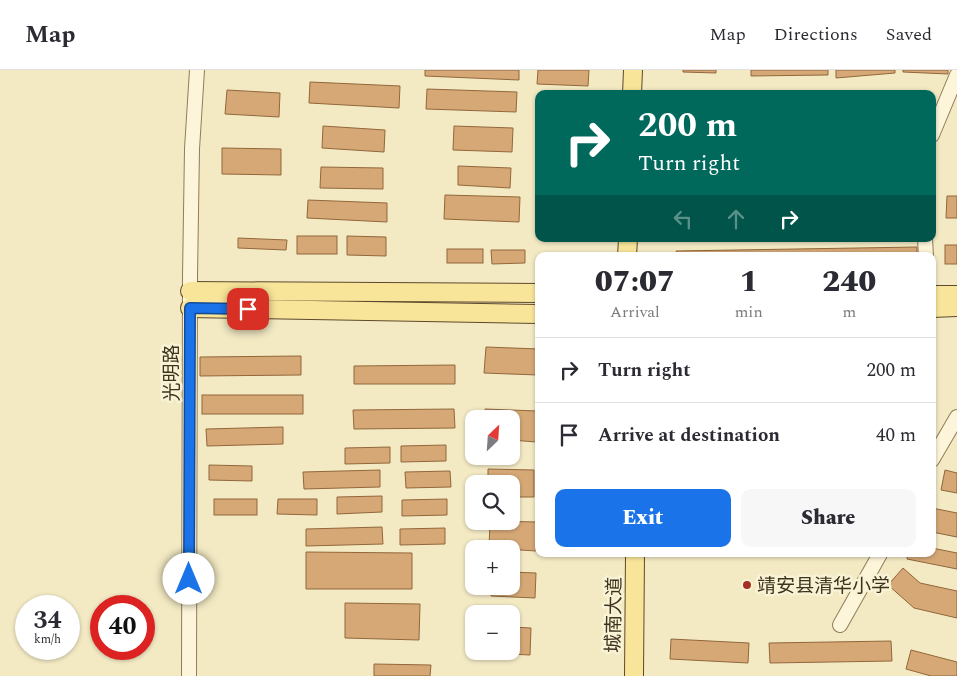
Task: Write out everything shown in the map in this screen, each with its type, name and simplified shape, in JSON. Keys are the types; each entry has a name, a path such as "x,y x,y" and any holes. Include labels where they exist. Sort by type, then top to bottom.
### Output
{"main road":[{"path":"632,90 633,70"},
{"path":"644,90 645,70"},
{"path":"190,300 535,293"},
{"path":"936,295 957,295"},
{"path":"190,300 535,314"},
{"path":"936,308 957,307"},
{"name":"城南大道","path":"622,676 623,557"},
{"name":"城南大道","path":"634,676 635,557"}],"street":[{"name":"光明路","path":"189,676 190,300 195,88 198,70"},
{"path":"936,126 957,76"},
{"path":"936,453 957,417"},
{"path":"840,625 878,557"}],"building":[{"path":"425,70 519,70 519,80 425,76"},
{"path":"538,70 589,70 588,86 537,84"},
{"path":"683,70 716,70 716,73 683,72"},
{"path":"751,70 828,70 828,75 751,76"},
{"path":"836,70 895,70 895,73 836,78"},
{"path":"903,70 948,70 948,74 903,72"},
{"path":"310,82 400,86 399,108 309,103"},
{"path":"427,89 517,92 516,112 426,109"},
{"path":"227,90 280,93 279,117 225,114"},
{"path":"323,126 385,130 384,152 322,148"},
{"path":"454,126 513,128 512,152 453,150"},
{"path":"222,148 281,149 281,175 222,174"},
{"path":"458,166 511,168 510,188 458,185"},
{"path":"321,167 383,168 383,189 320,188"},
{"path":"445,195 520,197 519,222 444,219"},
{"path":"947,196 957,196 957,218 946,218"},
{"path":"308,200 387,203 387,222 307,218"},
{"path":"297,236 337,236 337,254 297,254"},
{"path":"347,236 386,237 386,256 347,255"},
{"path":"238,238 287,240 286,250 238,248"},
{"path":"945,245 957,245 957,264 945,264"},
{"path":"917,247 917,252 676,251"},
{"path":"447,249 483,249 483,263 447,263"},
{"path":"491,250 525,250 525,263 492,264"},
{"path":"486,347 535,349 535,375 484,373"},
{"path":"301,356 301,375 200,376 200,357"},
{"path":"455,365 455,384 354,384 354,366"},
{"path":"202,395 303,395 303,414 202,414"},
{"path":"454,409 455,428 354,429 353,410"},
{"path":"520,410 535,411 535,442 520,441"},
{"path":"283,427 283,444 207,446 206,429"},
{"path":"446,445 446,461 401,462 401,446"},
{"path":"390,447 390,463 345,464 345,448"},
{"path":"209,465 252,466 252,481 209,480"},
{"path":"488,469 534,470 534,497 520,497 520,475 488,475"},
{"path":"380,470 380,487 304,489 303,472"},
{"path":"945,470 957,473 957,493 941,490"},
{"path":"450,471 451,487 406,488 405,472"},
{"path":"382,496 382,512 337,514 337,497"},
{"path":"214,499 257,499 257,515 214,515"},
{"path":"278,499 317,499 317,515 277,514"},
{"path":"447,499 447,515 402,516 402,500"},
{"path":"936,509 957,513 957,537 936,533"},
{"path":"520,522 535,522 535,551 520,550 520,540 489,540 490,530 520,530"},
{"path":"382,527 383,544 306,546 306,529"},
{"path":"445,528 445,544 400,545 400,529"},
{"path":"936,549 957,553 957,569 907,559 907,557 936,557"},
{"path":"306,552 412,553 412,589 306,589"},
{"path":"903,568 920,583 957,591 957,618 914,608 888,585"},
{"path":"520,572 536,573 535,598 491,596 520,595"},
{"path":"345,603 420,604 419,640 345,638"},
{"path":"520,627 531,628 530,655 520,655"},
{"path":"671,639 749,643 748,663 670,659"},
{"path":"891,641 892,661 770,663 769,643"},
{"path":"911,650 957,662 957,676 931,676 906,669"},
{"path":"374,664 431,665 430,676 374,676"}],"place":[{"name":"靖安县清华小学","path":"747,585"}],"route":[{"path":"189,579 190,308 248,309"}]}
